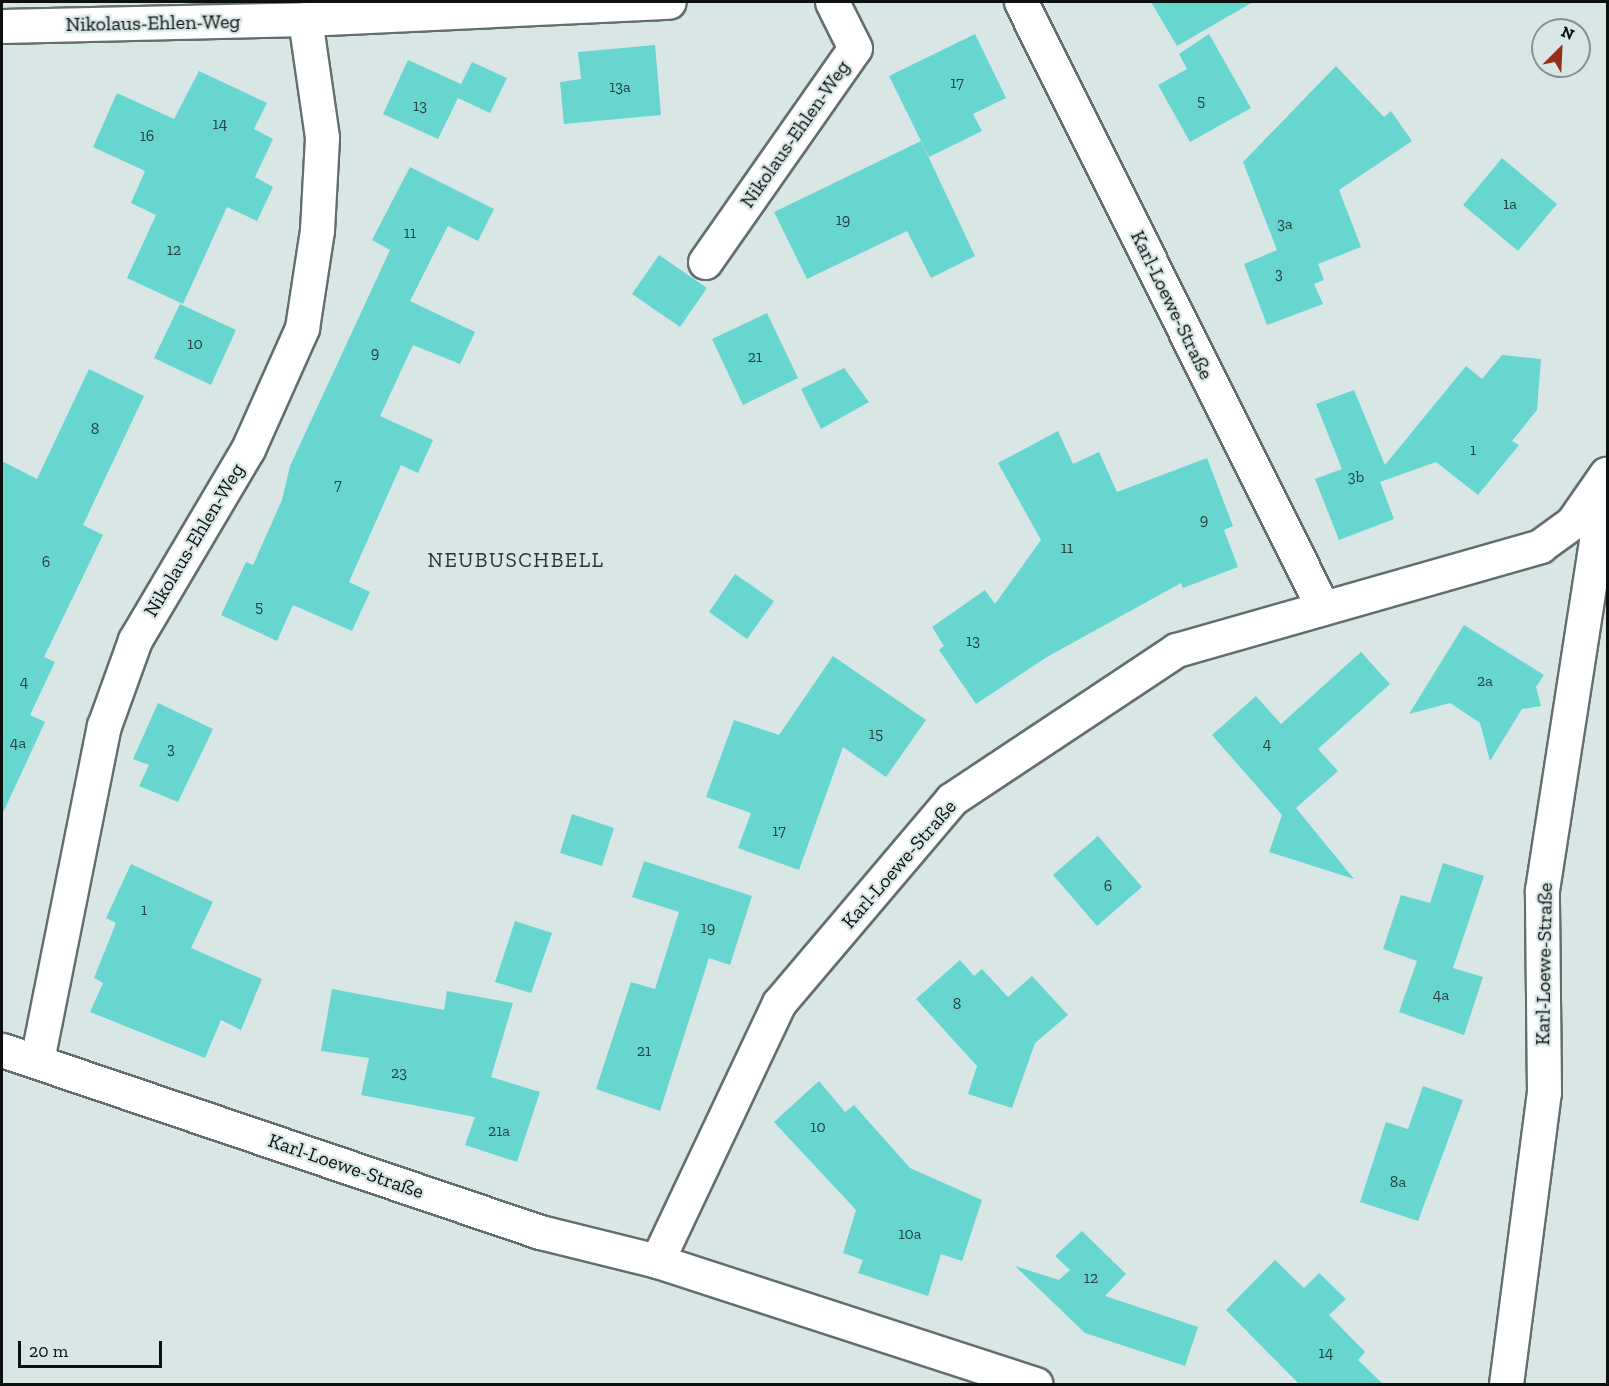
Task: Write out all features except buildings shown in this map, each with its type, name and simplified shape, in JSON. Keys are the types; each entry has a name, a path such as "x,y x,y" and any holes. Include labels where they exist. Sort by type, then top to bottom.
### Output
{"street":[{"name":"Nikolaus-Ehlen-Weg","path":"2,26 305,20 669,2"},
{"name":"Nikolaus-Ehlen-Weg","path":"705,262 855,48 832,2"},
{"name":"Karl-Loewe-Straße","path":"1021,2 1323,608"},
{"name":"Nikolaus-Ehlen-Weg","path":"37,1060 104,726 135,640 248,448 302,328 317,230 322,137 305,20"},
{"name":"Karl-Loewe-Straße","path":"657,1261 779,1003 952,800 1176,650 1540,546 1572,523 1607,468"},
{"name":"Karl-Loewe-Straße","path":"1506,1384 1544,1093 1542,890 1607,468"},
{"name":"Karl-Loewe-Straße","path":"2,1050 540,1232 657,1261 1035,1384"}],"district":[{"name":"NEUBUSCHBELL","path":"516,560"}]}
